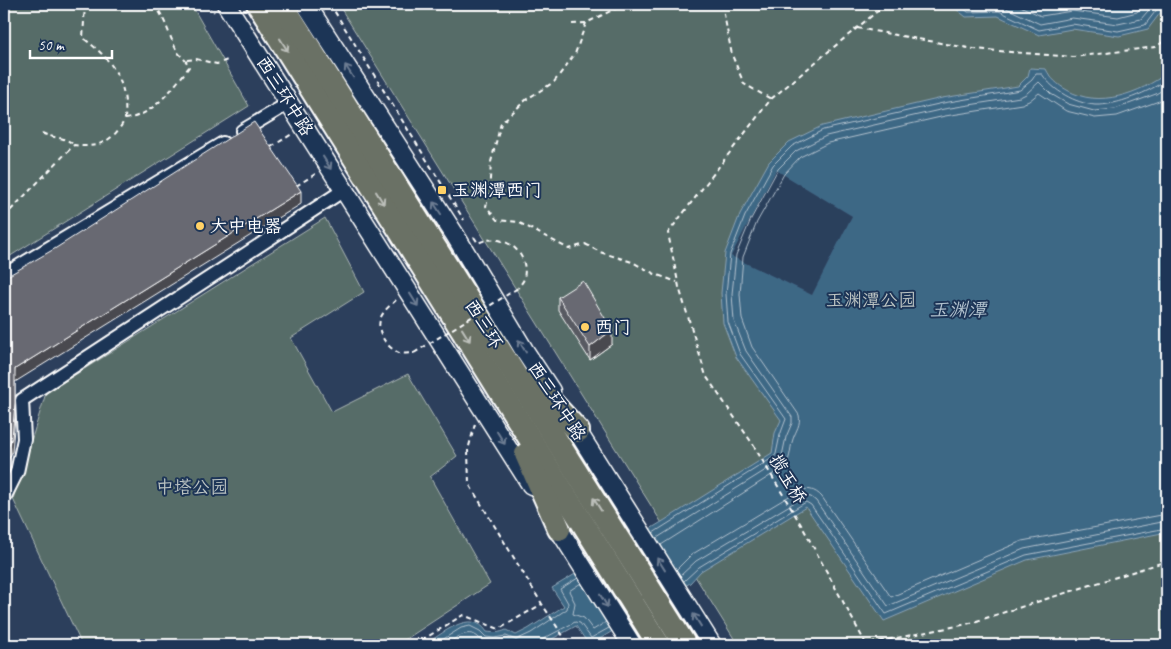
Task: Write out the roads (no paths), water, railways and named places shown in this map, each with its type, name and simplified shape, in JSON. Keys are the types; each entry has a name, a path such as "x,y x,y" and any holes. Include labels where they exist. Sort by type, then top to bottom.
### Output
{"highway":[{"name":"西三环","path":"258,4 659,645"},
{"name":"西三环","path":"282,4 685,645"},
{"path":"492,337 578,431"},
{"path":"493,380 559,529"}],"street":[{"name":"西三环中路","path":"226,4 628,639"},
{"name":"西三环中路","path":"306,4 455,235 524,350 578,431 712,645"},
{"path":"4,275 289,103"},
{"path":"4,498 17,472 24,439 22,400 344,190"}],"water":[{"path":"950,4 1167,4 1148,29 1119,36 1072,29 1039,35 998,16 966,17"},
{"name":"玉渊潭","path":"1030,68 1046,69 1057,84 1079,96 1092,98 1106,98 1132,92 1167,73 1167,532 1027,560 884,621 806,507 701,571 690,583 590,645 576,626 541,645 424,645 447,630 465,622 473,622 480,625 487,632 506,630 516,635 528,629 564,606 552,588 772,453 775,433 781,420 736,357 723,323 721,293 725,253 740,214 769,162 789,142 822,126 942,98 1018,86 1028,76"}],"place":[{"name":"玉渊潭西门","path":"442,190"},
{"name":"大中电器","path":"200,226"},
{"name":"西门","path":"585,327"}],"park label":[{"name":"玉渊潭公园","path":"871,300"},
{"name":"中塔公园","path":"192,487"}]}
